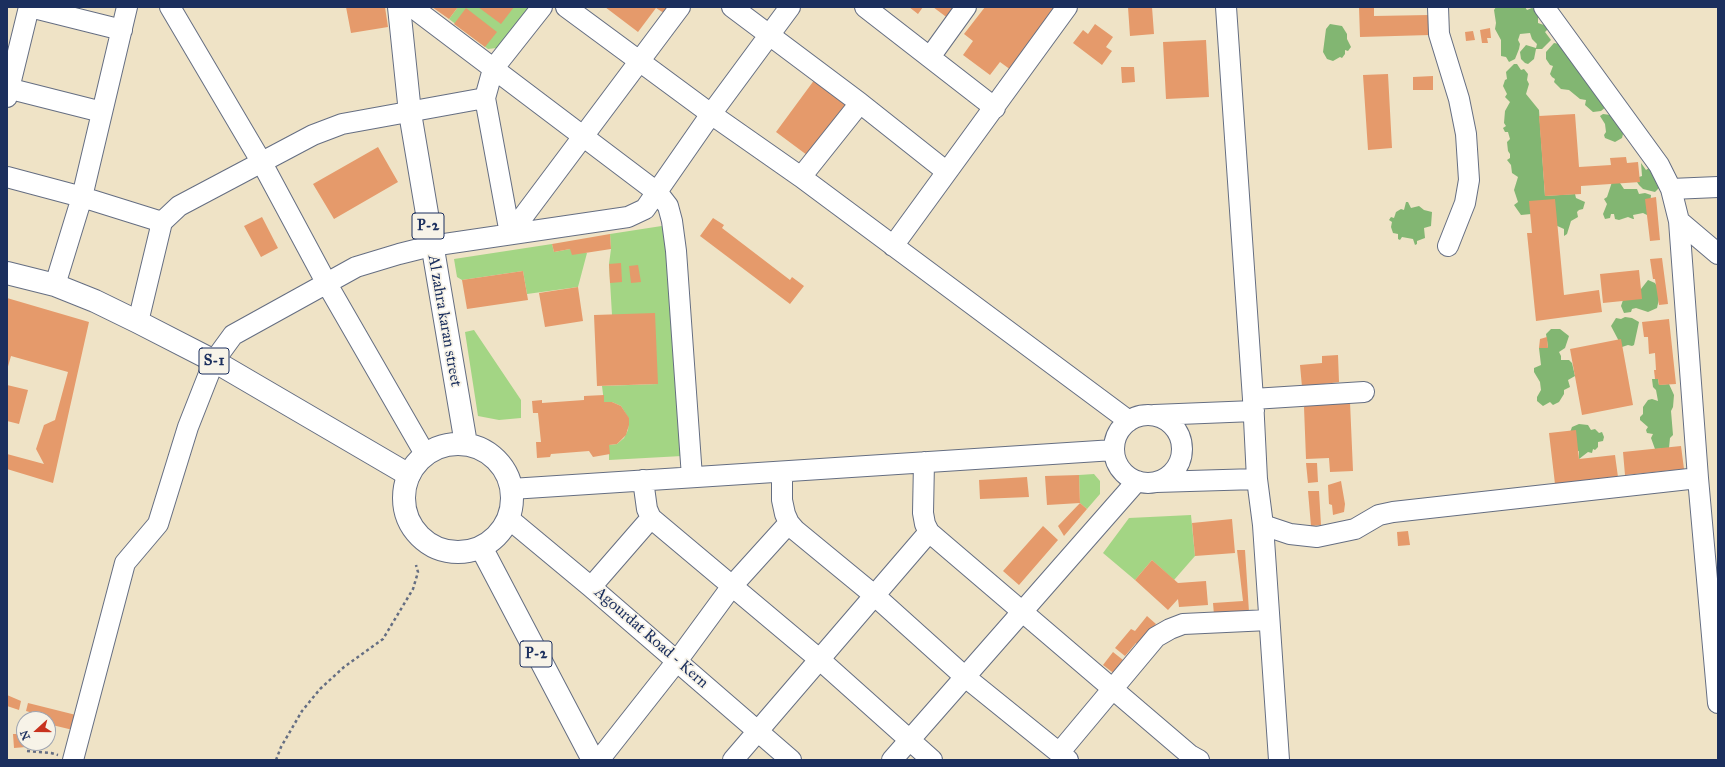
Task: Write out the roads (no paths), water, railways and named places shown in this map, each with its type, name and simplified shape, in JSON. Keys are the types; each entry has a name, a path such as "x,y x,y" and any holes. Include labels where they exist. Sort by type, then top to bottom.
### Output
{"main road":[{"name":"Al zahra karan street","path":"399,7 410,112 431,246 466,444"},
{"name":"S-1","path":"7,273 55,285 95,301 138,322 214,361 409,475"},
{"path":"452,444 466,444 482,449 496,459 503,468 511,489 512,504 508,518 502,530 492,540 481,547 456,552 431,544 420,536 412,526 404,501 405,488 409,475 425,454 438,447 452,444"},
{"name":"P-2","path":"481,547 593,760"}],"street":[{"path":"102,112 8,91 29,7 122,30"},
{"path":"55,285 82,197 127,7"},
{"path":"170,7 262,163 327,284 425,454"},
{"path":"412,7 658,193 668,206 672,221 692,477"},
{"path":"510,234 485,98 493,69 542,7"},
{"path":"566,7 711,114 801,177 1129,421"},
{"path":"510,234 680,7"},
{"path":"732,7 860,103 947,172"},
{"path":"74,759 125,563 158,524 188,427 214,361 233,335 356,268 431,246 628,217 645,209 658,193 711,114 790,7"},
{"path":"865,7 995,108"},
{"path":"930,57 966,7"},
{"path":"893,246 995,108 1067,7"},
{"path":"1226,7 1254,405 1256,479 1263,525 1276,760"},
{"path":"1438,7 1439,34 1459,99 1466,134 1469,180 1465,203 1448,246"},
{"path":"1544,7 1658,165 1671,189 1679,222 1698,478 1714,625 1718,703"},
{"path":"138,322 162,222 179,206 313,135 342,124 485,98"},
{"path":"801,177 860,103"},
{"path":"7,176 82,197 162,222"},
{"path":"1671,189 1718,187"},
{"path":"1679,222 1717,257"},
{"path":"1256,479 1146,482 1121,469 1114,450 1116,439 1121,429 1129,421 1138,416 1254,405 1364,392"},
{"path":"892,760 1022,611 1146,482 1165,478 1173,472 1179,462 1182,452 1181,441 1169,422 1160,417 1149,415"},
{"path":"511,489 1114,450"},
{"path":"924,462 923,513 925,524 929,532 1113,690 1190,755 1199,760"},
{"path":"782,472 782,500 789,522 874,595 964,676 1064,756 1113,690 1156,637 1183,624 1269,620"},
{"path":"1263,525 1290,534 1317,537 1355,529 1378,515 1393,512 1698,478"},
{"path":"643,480 647,509 651,518 820,659 932,760"},
{"name":"Agourdat Road - Kern","path":"508,518 591,586 792,760"},
{"path":"591,586 651,518"},
{"path":"599,760 677,661 732,586 789,522"},
{"path":"733,760 929,532"}]}
